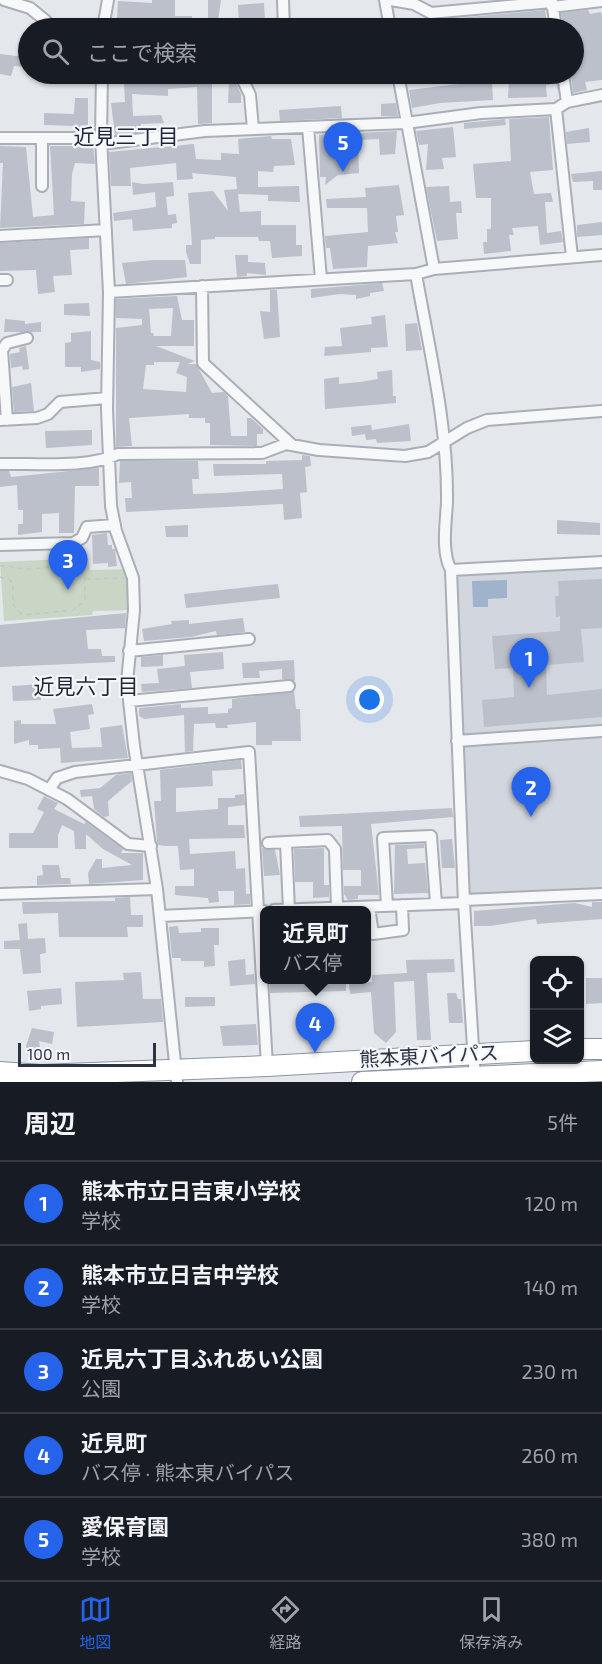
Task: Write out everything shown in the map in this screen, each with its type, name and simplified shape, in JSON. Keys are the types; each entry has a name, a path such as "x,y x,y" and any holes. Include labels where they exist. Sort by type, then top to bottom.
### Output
{"highway":[{"path":"584,1050 602,1049"},
{"name":"熊本東バイパス","path":"0,1072 41,1075 177,1076 267,1066 530,1051"},
{"name":"熊本東バイパス","path":"362,1082 475,1079 602,1071"},
{"path":"0,1080 41,1075"}],"street":[{"path":"0,7 4,0 30,8 42,18"},
{"path":"105,18 108,0"},
{"path":"283,0 284,18"},
{"path":"385,0 388,18"},
{"path":"391,0 414,4 432,13 602,1"},
{"path":"552,3 554,18"},
{"path":"102,84 101,141 109,292 108,459 115,525 134,578 134,610 129,651 129,701 157,889 177,1076"},
{"path":"245,84 250,95 253,129"},
{"path":"400,84 434,269"},
{"path":"564,84 567,102"},
{"path":"0,138 101,141 205,131 406,123 481,112 556,109 567,102 602,96"},
{"path":"556,109 572,257"},
{"path":"308,127 321,279"},
{"path":"42,138 42,186"},
{"path":"0,237 106,230"},
{"path":"109,292 416,274 434,269 602,255"},
{"path":"416,274 446,441 446,543 447,563 451,570 464,901 475,1079"},
{"path":"202,286 203,363 292,445"},
{"path":"27,338 7,343 2,350 4,420 37,418 48,414 60,402 107,398"},
{"path":"0,464 108,459 118,454 262,453 292,445 319,450 405,456 428,452 467,428 487,420 602,411"},
{"path":"0,545 73,543 82,538 87,527 115,525"},
{"path":"451,570 602,562"},
{"path":"129,651 249,639"},
{"path":"129,701 289,686"},
{"path":"457,741 602,731"},
{"path":"49,790 57,778 75,772 249,752 261,906"},
{"path":"0,771 28,779 67,799 128,844 151,846"},
{"path":"387,906 383,838 431,836 436,904"},
{"path":"268,843 328,840 335,849 337,906"},
{"path":"286,842 290,906"},
{"path":"0,894 157,889"},
{"path":"371,907 602,894"},
{"path":"371,920 373,934 403,930 402,905"},
{"path":"160,916 260,911"},
{"path":"264,984 267,1066"}],"path":[{"path":"0,566 39,568 66,564 81,570 85,579 85,601 81,607 73,610 25,615 19,613 13,606 13,584 9,579 0,577"},
{"path":"85,579 134,578"}],"shaded area":[{"path":"602,562 602,892 464,900 451,570"}],"green space":[{"path":"88,558 90,570 130,569 134,610 93,611 92,615 4,621 0,562"}],"water":[{"path":"507,580 507,598 488,599 488,607 473,607 472,581"}],"building":[{"path":"152,0 175,0 175,16 192,16 192,18 117,18 118,1 152,3"},
{"path":"208,0 221,0 218,18 208,18"},
{"path":"264,3 265,18 239,18 238,5"},
{"path":"545,10 546,18 458,18"},
{"path":"588,10 590,14 601,12 602,80 585,82 587,90 573,93 572,84 584,84 584,18 562,18 561,13"},
{"path":"0,54 18,56 18,66 14,66 11,76 0,74"},
{"path":"124,84 212,84 212,123 198,124 197,87 168,89 168,96 132,94 133,116 161,115 164,123 141,124 140,132 115,135 111,103 125,102"},
{"path":"229,84 236,84 241,94 241,103 228,103"},
{"path":"459,84 492,84 493,100 440,103 412,108 409,90"},
{"path":"509,84 551,84 546,85 547,97 508,98"},
{"path":"75,98 88,98 88,130 74,130 74,126 44,125 44,113 74,114"},
{"path":"396,103 398,116 381,116 381,104"},
{"path":"341,106 342,118 280,121 279,110"},
{"path":"549,117 553,170 530,172 534,194 551,193 553,202 545,202 547,233 561,231 563,242 540,245 538,226 512,228 514,235 509,235 511,251 484,254 483,242 487,242 487,229 491,229 491,198 476,198 473,164 511,161 509,119"},
{"path":"505,119 506,125 464,129 464,123"},
{"path":"453,127 456,157 442,158 444,169 426,170 428,144 419,145 416,131"},
{"path":"589,128 590,142 567,144 566,132"},
{"path":"397,131 395,154 380,155 379,139 358,140 359,173 338,175 325,185 326,177 320,177 319,135"},
{"path":"271,136 272,139 291,139 295,165 274,166 273,172 258,171 258,187 299,186 300,202 268,201 268,195 238,194 240,212 261,211 261,225 296,225 296,245 302,245 302,256 272,258 270,241 259,241 258,237 215,237 215,239 201,240 201,264 190,264 186,252 186,245 192,245 188,193 213,191 228,211 224,190 237,189 236,177 192,173 193,179 177,180 176,163 130,168 131,186 111,186 109,152 194,144 196,159 221,160 221,153 239,154 238,139"},
{"path":"0,146 26,147 33,217 54,215 50,146 93,146 95,164 75,163 72,174 71,201 85,202 84,224 0,228 3,163 0,163"},
{"path":"602,171 602,190 593,190 593,181 573,182 571,174"},
{"path":"132,182 143,184 173,182 174,196 166,197 168,215 176,214 177,223 172,224 172,228 133,231 132,219 114,221 113,213 156,207 155,192 133,195"},
{"path":"399,185 404,215 396,216 398,232 395,232 398,243 368,246 367,267 333,269 330,248 326,248 325,236 368,232 367,208 327,208 326,199 366,197 365,188"},
{"path":"449,186 450,202 461,201 462,213 456,213 458,239 437,241 426,187"},
{"path":"602,222 602,235 577,237 577,225"},
{"path":"89,238 89,249 70,250 72,275 53,276 55,292 38,294 36,270 0,271 0,243"},
{"path":"235,255 248,255 248,262 265,263 266,275 247,273 247,276 237,277"},
{"path":"185,260 187,277 126,284 122,263"},
{"path":"382,283 384,291 370,293 370,296 356,299 356,295 340,294 311,298 311,289"},
{"path":"270,290 277,290 280,337 264,339 260,311 270,312"},
{"path":"177,296 182,320 194,320 194,346 156,346 195,361 187,364 196,364 212,393 224,392 228,396 231,436 247,436 247,418 251,418 263,429 263,434 257,434 257,446 210,445 210,423 205,423 205,418 189,418 189,414 129,418 132,446 116,447 116,328 142,325 142,319 116,318 116,299","holes":["173,308 171,336 154,336 151,333 149,309","154,362 180,362 176,373 187,377 186,392 143,389 146,365 154,365"]},
{"path":"89,303 90,316 64,315 64,304"},
{"path":"385,315 388,347 371,348 371,352 324,356 325,347 342,346 340,328 372,324 371,317"},
{"path":"5,319 25,321 25,324 41,322 41,332 4,332"},
{"path":"417,323 422,350 406,351 405,324"},
{"path":"91,331 91,360 100,362 100,369 81,372 81,367 65,367 65,343 71,342 71,333"},
{"path":"26,346 29,369 23,370 22,366 11,368 10,354 20,352 19,348"},
{"path":"392,370 393,396 396,396 396,403 325,409 324,379 339,377 339,384 360,382 378,379 377,372"},
{"path":"31,383 34,411 14,412 12,387"},
{"path":"409,424 411,441 377,443 376,439 366,440 365,434 352,436 351,427 371,425 372,430"},
{"path":"92,430 92,445 46,448 45,431"},
{"path":"302,455 310,456 311,466 305,467 307,492 300,493 302,518 284,520 283,504 126,512 125,498 132,498 131,482 119,483 120,461 198,461 199,479 192,479 193,494 283,489 282,474 214,476 213,464 266,464 266,461 302,460"},
{"path":"99,468 99,486 75,486 74,533 59,533 59,513 42,514 42,532 18,535 18,524 23,524 23,510 18,510 17,485 0,487 0,471 9,471 11,477"},
{"path":"557,520 600,523 600,535 557,534"},
{"path":"188,525 188,537 166,537 165,526"},
{"path":"107,533 108,545 112,545 112,549 115,549 117,566 108,567 108,563 93,564 92,535"},
{"path":"602,579 602,628 581,629 584,662 546,665 547,695 602,689 602,717 484,727 482,700 514,697 513,668 495,669 492,636 560,631 560,616 556,617 555,596 559,596 558,581"},
{"path":"278,584 280,598 186,608 184,594"},
{"path":"126,613 125,628 86,630 88,649 101,649 102,656 115,656 115,662 0,667 0,625"},
{"path":"243,618 245,632 217,635 216,631 191,637 144,641 142,629 172,624 171,621 189,620 189,624"},
{"path":"223,652 224,669 190,672 192,688 142,692 141,684 159,683 157,669 185,666 184,655"},
{"path":"163,655 163,666 141,667 141,657"},
{"path":"294,660 295,681 282,679 282,669 259,671 260,678 243,678 242,663"},
{"path":"40,684 41,700 13,701 12,686"},
{"path":"294,691 296,709 300,709 301,741 272,741 272,745 256,745 256,722 227,725 228,728 216,728 215,723 194,724 193,751 185,752 184,715 144,719 139,716 139,708 181,704 181,708 208,707 208,714 228,713 228,709 232,708 232,699"},
{"path":"92,704 94,714 88,715 90,729 70,732 72,748 102,747 100,728 122,725 128,758 61,763 60,748 38,749 38,745 29,745 29,740 14,744 14,721 21,720 21,724 56,724 53,709"},
{"path":"241,760 242,769 212,771 213,786 176,788 176,812 218,809 218,798 235,798 235,795 244,794 245,805 228,807 228,825 244,825 245,838 189,839 190,854 235,851 236,869 245,868 246,894 250,894 250,904 234,905 234,891 218,891 219,902 209,903 208,898 175,895 175,886 194,886 194,869 180,870 178,846 158,845 154,801 161,801 160,770"},
{"path":"131,773 132,781 108,801 109,816 104,817 94,809 92,796 81,797 80,790 100,788 116,775"},
{"path":"44,796 58,803 54,809 84,824 86,822 123,849 121,853 143,853 143,880 89,884 88,873 96,859 102,859 102,868 132,865 103,849 86,834 86,849 75,849 74,831 62,825 58,835 58,848 9,848 9,833 33,833 44,812 37,809"},
{"path":"452,808 453,817 371,824 379,895 358,895 358,899 348,900 344,894 344,886 361,886 361,870 343,870 342,826 300,827 299,816"},
{"path":"452,839 455,868 442,868 440,840"},
{"path":"424,844 424,848 407,849 408,864 425,863 428,893 394,894 395,845"},
{"path":"262,848 275,850 280,875 264,876"},
{"path":"324,848 324,885 329,885 329,897 313,898 313,882 295,882 294,849"},
{"path":"42,865 59,865 61,878 70,878 71,884 37,885 37,876 43,875"},
{"path":"130,897 131,915 143,915 143,927 127,927 128,937 59,937 58,913 23,914 22,902 115,901 115,898"},
{"path":"592,902 602,902 602,919 537,924 536,919 474,926 474,911 575,903 592,907"},
{"path":"27,923 28,939 45,938 46,953 40,954 41,973 23,974 20,949 4,949 4,941 20,940 18,924"},
{"path":"178,926 179,933 201,932 201,928 219,928 219,945 214,945 215,966 204,967 204,961 181,961 181,958 172,958 169,927"},
{"path":"245,959 246,975 254,974 255,984 230,986 228,961"},
{"path":"454,959 455,972 427,973 431,1040 417,1040 414,981 394,982 396,1032 386,1043 374,1033 371,992 350,994 349,984 371,984 372,975 407,973 406,960"},
{"path":"141,972 143,999 161,999 163,1022 77,1027 75,982 124,980 123,973"},
{"path":"586,978 602,978 602,1003 586,1004"},
{"path":"270,984 346,984 346,991 270,993"},
{"path":"61,988 62,1004 41,1006 41,1009 29,1011 27,991"},
{"path":"447,993 456,993 458,999 461,999 463,1023 449,1023"},
{"path":"185,997 215,997 215,1006 185,1007"},
{"path":"256,1024 258,1045 223,1046 220,1026"},
{"path":"32,1028 54,1032 52,1044 39,1041 41,1055 28,1057 26,1046"}],"place":[{"name":"愛保育園","path":"343,172"},
{"name":"近見六丁目ふれあい公園","path":"68,590"},
{"name":"熊本市立日吉東小学校","path":"529,688"},
{"name":"熊本市立日吉中学校","path":"531,817"},
{"name":"近見町","path":"315,1053"}],"district":[{"name":"近見三丁目","path":"126,137"},
{"name":"近見六丁目","path":"86,687"}]}
